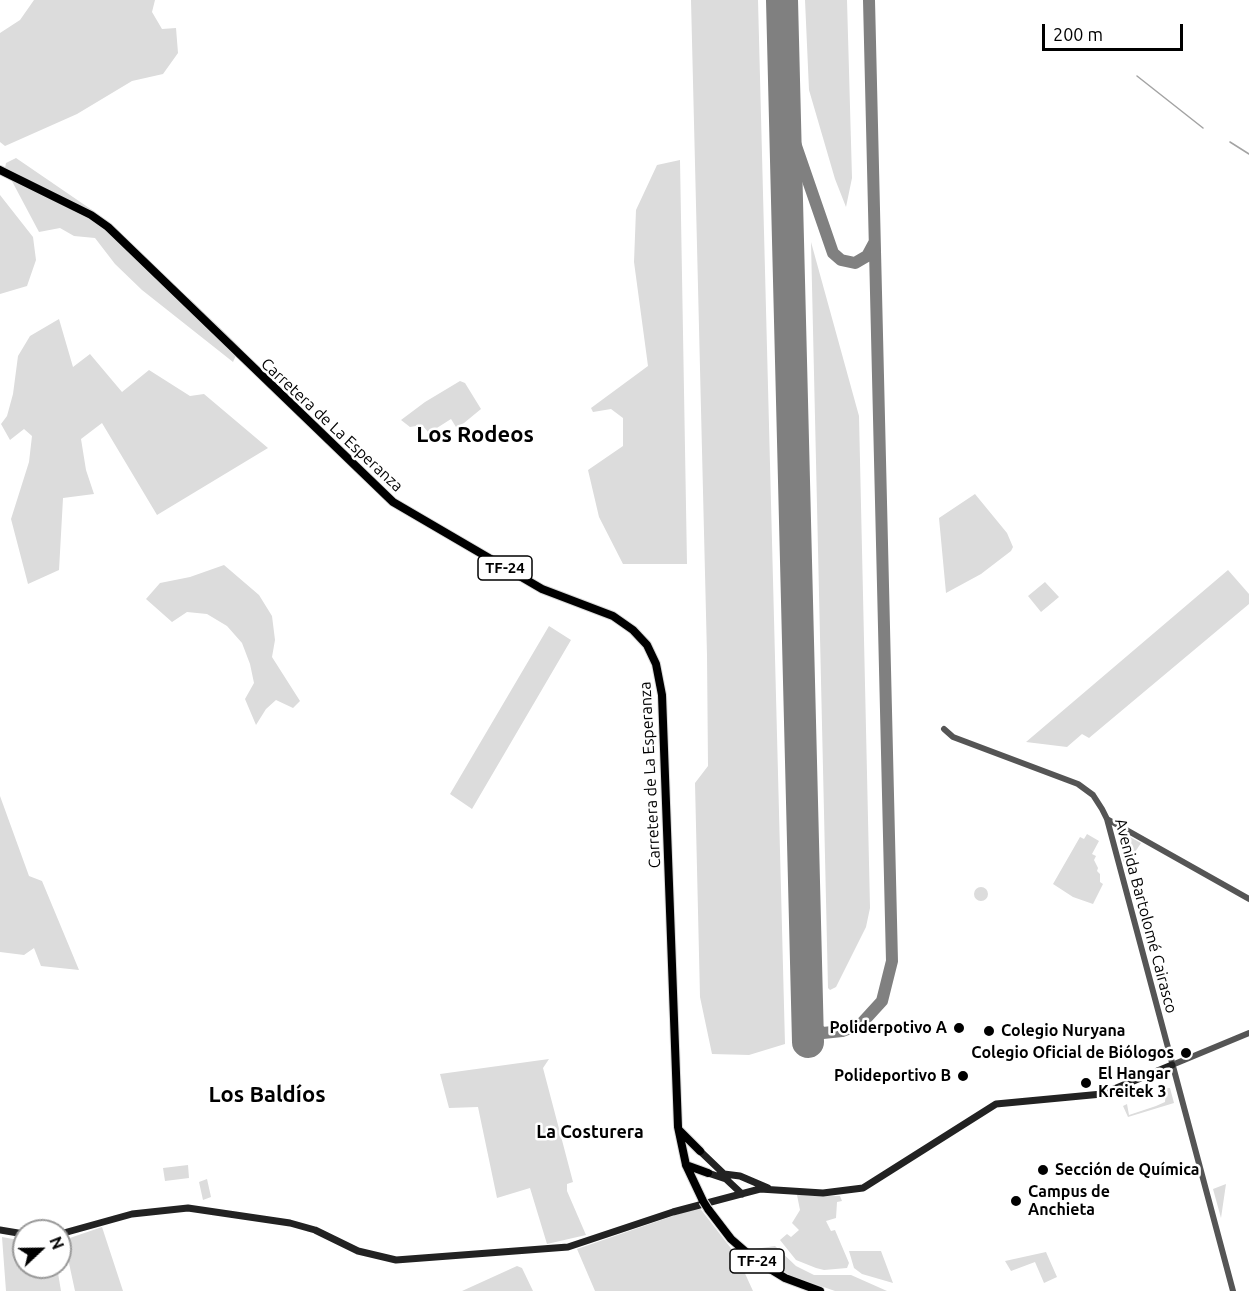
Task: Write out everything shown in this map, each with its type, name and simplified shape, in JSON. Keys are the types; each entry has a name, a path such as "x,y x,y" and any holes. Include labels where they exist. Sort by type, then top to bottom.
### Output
{"main road":[{"name":"Carretera de La Esperanza","path":"0,170 92,214 108,227 393,502 542,589 613,616 633,630 647,645 656,664 662,695 678,1126 685,1161 703,1201 731,1239 754,1258 785,1278 820,1291"},
{"path":"72,1231 132,1214 188,1208 290,1223 315,1230 358,1251 396,1260 568,1247 673,1212 744,1193 771,1189 823,1193 863,1188 996,1104 1102,1094 1172,1065"},
{"path":"678,1126 699,1151 724,1174 743,1177 771,1189"},
{"path":"699,1151 690,1151 685,1161 731,1182 744,1193"},
{"path":"697,1190 700,1178 708,1173"},
{"path":"743,1177 747,1181 744,1193"},
{"path":"728,1198 731,1182"}],"street":[{"name":"Avenida Bartolomé Cairasco","path":"944,729 953,737 1078,784 1093,795 1107,819 1233,1291"},
{"path":"1107,819 1249,899"},
{"path":"1172,1065 1249,1033"}],"shaded area":[{"path":"34,0 155,0 152,12 162,29 176,28 178,53 163,74 132,81 77,114 5,146 0,142 0,33 20,20"},
{"path":"691,0 758,0 785,1044 749,1055 712,1054 700,997 695,783 708,766 707,655"},
{"path":"805,0 847,0 852,178 846,207 835,179 809,90"},
{"path":"16,158 92,210 98,224 130,253 190,299 240,347 233,362 142,290 115,264 95,238 74,236 60,228 39,232 5,168 6,163"},
{"path":"680,160 687,564 623,564 599,517 588,470 623,446 623,418 611,409 593,412 591,408 648,366 634,262 636,210 657,165"},
{"path":"0,195 33,237 36,260 27,286 0,294"},
{"path":"811,242 859,416 870,908 866,927 836,987 830,990 828,988"},
{"path":"59,319 73,367 90,354 122,392 149,370 190,396 204,394 268,448 157,515 102,423 81,439 86,470 94,494 63,498 59,570 28,584 11,519 29,462 32,436 24,429 10,440 1,424 7,416 13,394 18,356 30,336"},
{"path":"460,381 465,383 481,409 464,423 456,427 451,419 429,433 422,425 410,427 401,420 425,402"},
{"path":"975,494 1007,533 1013,547 981,574 946,593 939,518"},
{"path":"224,565 259,595 272,616 275,640 272,657 300,701 293,708 276,700 266,709 256,725 245,699 254,683 242,643 227,626 207,614 187,612 172,622 146,599 160,583 190,577"},
{"path":"1228,570 1249,594 1249,604 1089,738 1082,734 1067,747 1026,742"},
{"path":"1045,582 1059,597 1041,612 1028,596"},
{"path":"549,626 571,640 472,809 450,794"},
{"path":"0,796 29,876 42,881 79,970 41,966 34,948 24,955 0,952"},
{"path":"1087,834 1099,841 1092,854 1096,856 1094,860 1100,874 1100,882 1103,884 1093,904 1073,897 1053,884 1080,837 1084,839"},
{"path":"1130,837 1141,843 1127,864 1124,863 1121,853"},
{"path":"981,887 986,889 988,894 986,899 981,901 976,899 974,894 976,889"},
{"path":"549,1059 543,1068 573,1182 567,1184 567,1191 586,1235 547,1244 530,1188 497,1198 478,1107 449,1108 440,1074"},
{"path":"1166,1088 1170,1088 1174,1103 1128,1117 1123,1106 1127,1104 1129,1115 1156,1106 1165,1102"},
{"path":"188,1165 189,1178 165,1181 163,1168"},
{"path":"207,1179 211,1197 203,1200 199,1182"},
{"path":"1226,1184 1221,1218 1213,1189"},
{"path":"797,1195 840,1196 842,1201 837,1202 836,1218 826,1221 831,1231 835,1230 849,1263 847,1268 824,1270 796,1260 780,1240 787,1234 791,1237 799,1230 792,1223 800,1210"},
{"path":"699,1207 737,1256 753,1291 595,1291 577,1249"},
{"path":"102,1227 123,1291 75,1291 72,1277 72,1237"},
{"path":"2,1237 12,1239 12,1279 59,1279 61,1291 6,1291"},
{"path":"775,1246 796,1266 814,1275 851,1275 887,1291 835,1291 792,1276 781,1270 775,1253 767,1249 759,1251 755,1249"},
{"path":"849,1251 881,1251 893,1283 862,1274 854,1268"},
{"path":"1046,1252 1057,1277 1044,1283 1035,1262 1011,1271 1005,1261"},
{"path":"517,1266 522,1268 533,1291 462,1291"}],"waterway":[{"path":"1137,76 1203,128"},
{"path":"1230,142 1249,154"}],"taxiway":[{"path":"807,1012 810,1025 823,1033 842,1031 861,1024 882,1001 892,961 869,0"},
{"path":"785,114 833,253 841,260 855,263 867,256 874,243"}],"runway":[{"path":"782,0 808,1042"}],"place":[{"name":"Poliderpotivo A","path":"959,1028"},
{"name":"Colegio Nuryana","path":"989,1031"},
{"name":"Colegio Oficial de Biólogos","path":"1186,1053"},
{"name":"Polideportivo B","path":"963,1076"},
{"name":"El Hangar Kreitek 3","path":"1086,1083"},
{"name":"Sección de Química","path":"1043,1170"},
{"name":"Campus de Anchieta","path":"1016,1201"}],"district":[{"name":"Los Rodeos","path":"475,435"},
{"name":"Los Baldíos","path":"267,1095"},
{"name":"La Costurera","path":"590,1132"}]}
